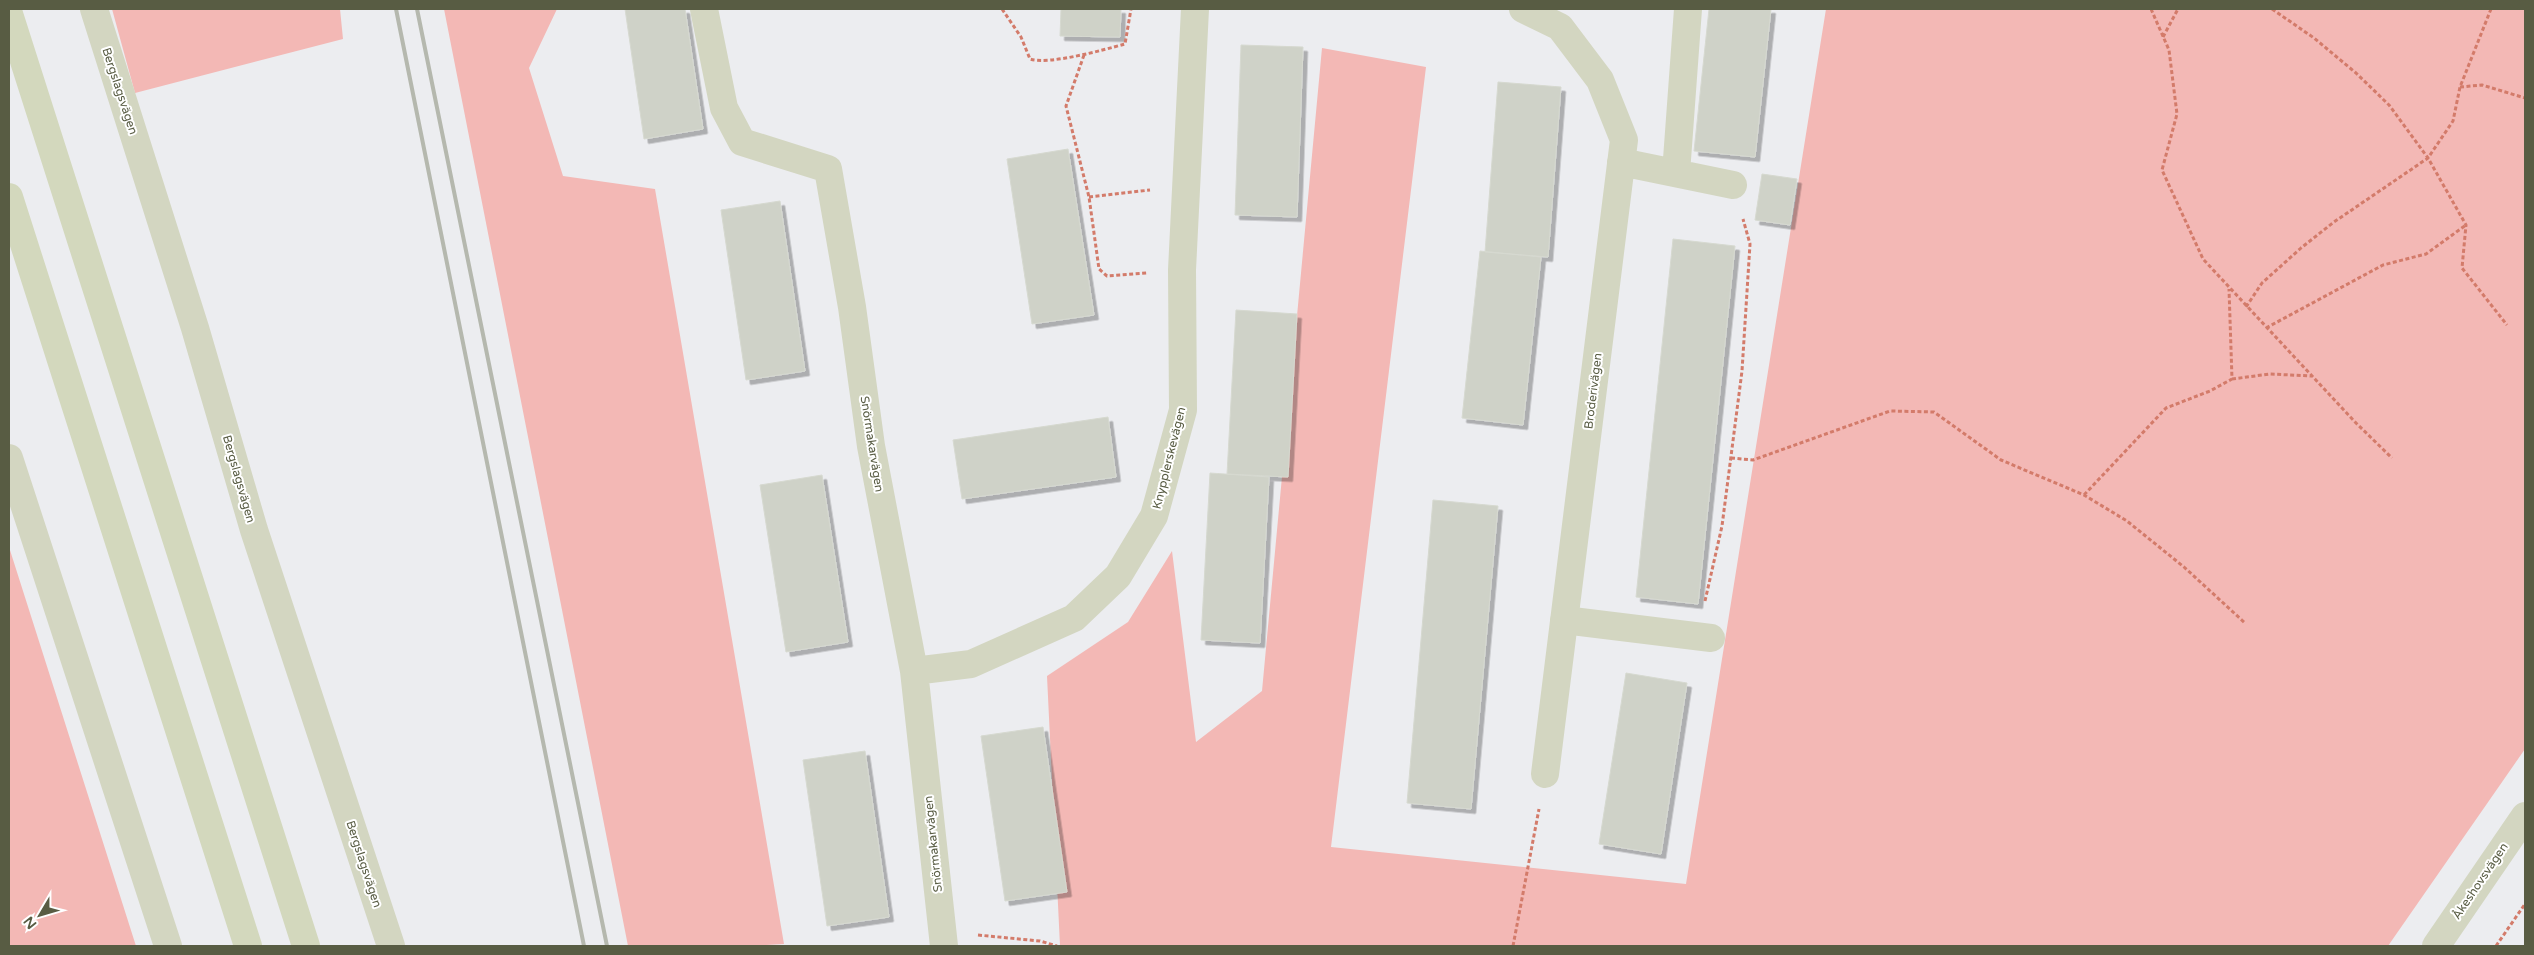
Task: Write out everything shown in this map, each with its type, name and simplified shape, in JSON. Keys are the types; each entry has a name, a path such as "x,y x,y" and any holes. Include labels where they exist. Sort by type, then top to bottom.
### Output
{"main road":[{"path":"9,14 306,946"},
{"path":"9,197 248,946"}],"street":[{"name":"Bergslagsvägen","path":"94,9 192,319 257,539 391,946"},
{"name":"Snörmakarvägen","path":"704,9 724,108 742,142 828,169 852,307 871,446 914,671 943,939"},
{"name":"Knypplerskevägen","path":"914,671 971,664 1074,618 1118,576 1154,516 1183,410 1182,270 1195,9"},
{"name":"Broderivägen","path":"1524,9 1560,28 1600,80 1624,140 1545,774"},
{"path":"1676,174 1688,9"},
{"path":"1621,162 1733,185"},
{"path":"9,458 168,946"},
{"path":"1564,620 1704,637"},
{"name":"Åkeshovsvägen","path":"2438,945 2525,816"}],"path":[{"path":"1002,9 1021,37 1030,59 1040,62 1084,55 1125,44 1131,9"},
{"path":"2151,9 2169,50 2177,114 2162,170 2202,259 2311,376 2392,458"},
{"path":"2163,37 2178,9"},
{"path":"2272,9 2314,38 2356,72 2389,105 2428,158 2466,225 2462,268 2507,325"},
{"path":"2246,307 2262,283 2301,248 2334,222 2428,158 2453,120 2460,87 2491,9"},
{"path":"1084,55 1066,106 1089,198 1099,269 1107,276 1182,270"},
{"path":"2460,87 2482,85 2525,98"},
{"path":"1089,198 1186,185"},
{"path":"1704,637 1722,526 1742,371 1750,244 1733,185"},
{"path":"2266,328 2383,265 2426,254 2466,225"},
{"path":"2229,288 2232,379"},
{"path":"2084,495 2166,408 2210,391 2232,379 2270,374 2311,376"},
{"path":"1731,458 1754,460 1890,411 1934,412 2002,460 2084,495 2127,522 2184,567 2244,623"},
{"path":"1513,946 1545,774"},
{"path":"2496,946 2525,904"},
{"path":"943,939 1040,941 1057,946"}],"shaded area":[{"path":"112,9 340,9 343,39 135,93"},
{"path":"444,9 557,9 529,68 563,176 655,189 784,944 751,946 628,946"},
{"path":"1826,9 2525,9 2525,749 2388,946 1060,946 1047,676 1128,622 1172,551 1196,742 1262,691 1322,48 1426,67 1331,847 1686,884"},
{"path":"9,547 136,946 9,946"}],"building":[{"path":"625,9 685,9 703,129 644,139"},
{"path":"1061,9 1121,9 1120,37 1060,36"},
{"path":"1709,9 1771,9 1755,157 1694,151"},
{"path":"1241,45 1303,47 1297,217 1235,215"},
{"path":"1498,82 1561,87 1548,257 1485,252"},
{"path":"1068,149 1094,315 1032,324 1007,159"},
{"path":"1762,174 1797,179 1790,225 1755,220"},
{"path":"780,201 805,371 746,380 721,210"},
{"path":"1673,239 1735,246 1698,604 1636,597"},
{"path":"1480,251 1541,257 1523,425 1462,418"},
{"path":"1236,310 1297,314 1288,477 1227,474"},
{"path":"1108,417 1116,477 962,499 953,440"},
{"path":"1210,473 1269,477 1260,643 1201,640"},
{"path":"822,475 848,642 786,652 760,485"},
{"path":"1433,500 1498,506 1471,809 1407,803"},
{"path":"1626,673 1687,683 1661,854 1599,844"},
{"path":"1043,727 1067,892 1005,901 981,736"},
{"path":"865,751 889,917 827,926 803,760"}],"railway":[{"path":"396,9 584,946"},
{"path":"417,9 607,946"}]}
